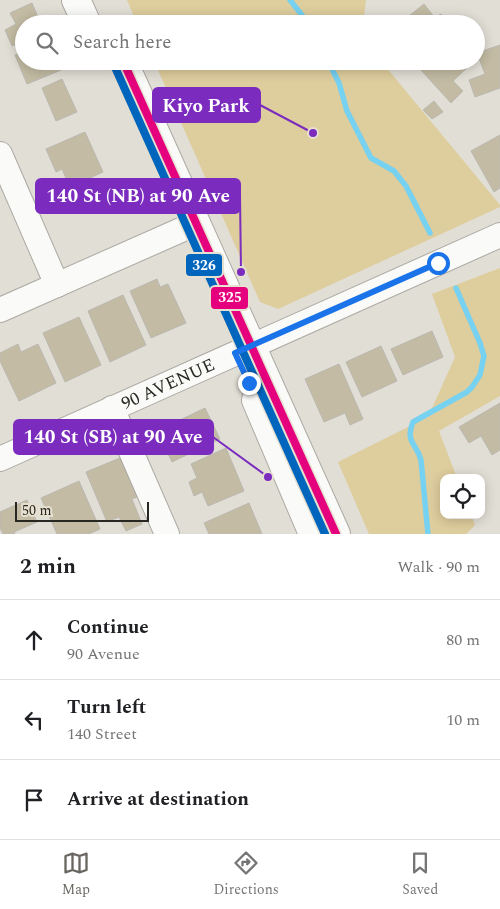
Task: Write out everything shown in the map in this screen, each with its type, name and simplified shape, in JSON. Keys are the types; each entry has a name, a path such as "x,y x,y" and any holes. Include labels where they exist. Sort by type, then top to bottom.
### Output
{"main road":[{"path":"76,0 83,15"},
{"path":"95,0 102,15"},
{"path":"108,70 181,230 244,349 336,534"},
{"path":"127,70 244,349 313,534"}],"street":[{"path":"0,154 57,285"},
{"path":"0,310 181,230"},
{"name":"90 AVENUE","path":"0,459 500,235"},
{"path":"112,408 167,534"}],"shaded area":[{"path":"127,0 366,0 364,15 133,15"},
{"path":"158,70 388,70 500,207 278,309 260,302"},
{"path":"500,268 500,396 439,431 455,474 440,474 440,519 473,519 475,525 466,534 369,534 338,462 428,417 455,357 432,294"}],"building":[{"path":"32,3 37,15 15,15 15,22 10,13"},
{"path":"424,4 433,15 410,15"},
{"path":"15,25 15,45 12,46 5,30"},
{"path":"500,45 500,88 475,97 469,80 485,74 483,70 485,70 485,50"},
{"path":"21,70 61,70 27,84"},
{"path":"421,70 465,70 453,81 463,91 451,103"},
{"path":"62,79 77,112 56,121 42,88"},
{"path":"434,101 443,112 432,119 423,110"},
{"path":"85,132 103,172 70,187 62,169 56,172 46,149"},
{"path":"500,135 500,188 494,192 471,151"},
{"path":"157,279 160,287 168,284 186,323 151,338 130,291"},
{"path":"123,295 146,345 110,362 88,311"},
{"path":"79,317 101,365 65,382 43,333"},
{"path":"432,331 443,357 403,375 391,349"},
{"path":"18,344 21,352 38,344 56,383 19,401 0,361 0,353"},
{"path":"381,346 397,381 362,397 346,362"},
{"path":"339,364 363,419 350,425 345,413 324,422 305,379"},
{"path":"500,403 500,450 492,455 481,436 469,443 459,427"},
{"path":"205,408 220,439 172,462 157,431"},
{"path":"226,448 244,491 208,506 202,492 194,496 189,482 197,478 191,464"},
{"path":"120,458 137,497 132,499 142,524 126,531 119,517 107,522 86,472"},
{"path":"79,481 100,529 89,534 57,534 41,498"},
{"path":"27,500 37,522 14,532 15,534 3,534 0,528 0,512"},
{"path":"249,503 262,534 209,534 204,523"}],"waterway":[{"path":"290,0 302,15"},
{"path":"332,70 339,83 347,111 371,158 394,171 406,186 430,233"},
{"path":"428,534 421,460 410,434 413,422 467,392 480,375 484,356 456,288"}],"transit line":[{"name":"326","path":"116,70 325,534"},
{"name":"325","path":"127,70 336,534"}],"place":[{"name":"Kiyo Park","path":"313,133"},
{"name":"140 St (NB) at 90 Ave","path":"241,272"},
{"name":"140 St (SB) at 90 Ave","path":"268,477"}],"route":[{"path":"249,383 235,353 438,263"}]}
